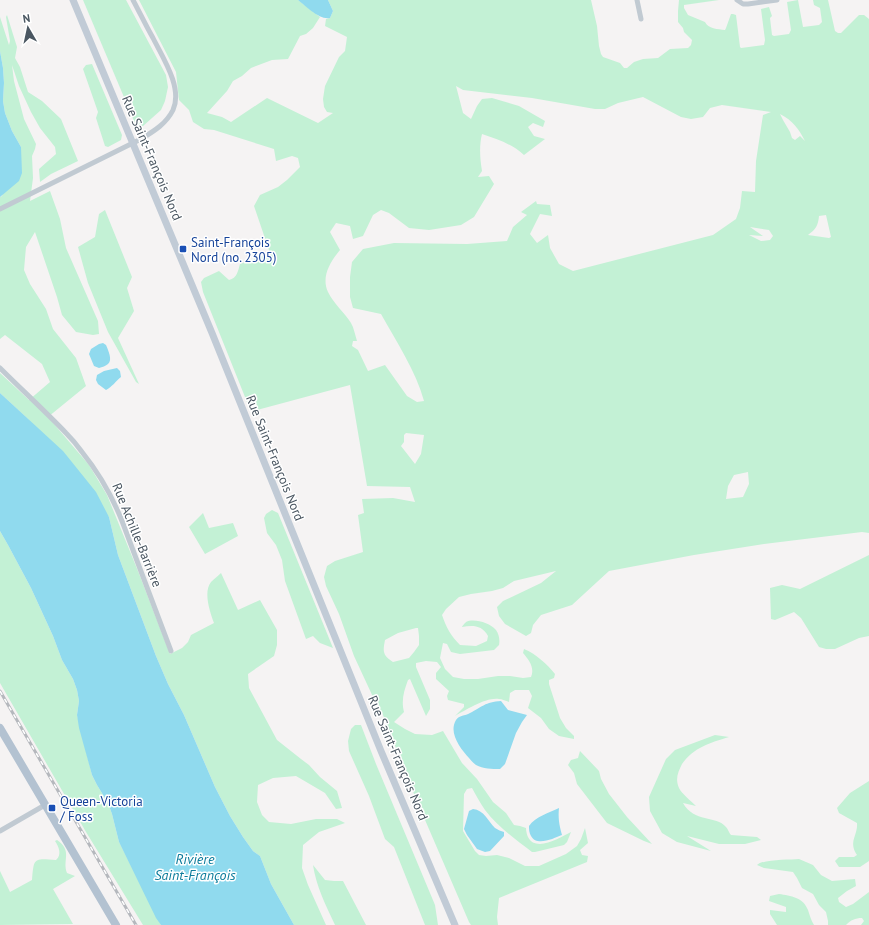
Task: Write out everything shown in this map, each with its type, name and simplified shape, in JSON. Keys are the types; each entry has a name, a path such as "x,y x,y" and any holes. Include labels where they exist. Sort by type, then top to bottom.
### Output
{"main road":[{"path":"0,728 116,925"}],"street":[{"name":"Rue Saint-François Nord","path":"73,0 212,333 378,744 455,925"},
{"path":"0,209 132,144 165,122 173,110 175,97 171,73 133,0"},
{"path":"637,0 641,19"},
{"path":"737,0 743,4 777,0"},
{"name":"Rue Achille-Barrière","path":"0,368 82,450 105,485 122,521 171,651"},
{"path":"0,831 45,804"}],"green space":[{"path":"83,0 126,0 166,75 168,87 165,101 161,110 143,126 137,128"},
{"path":"139,0 298,0 320,17 313,28 306,34 300,36 288,59 272,60 251,68 242,76 233,81 227,91 207,113 222,117 231,122 267,98 318,123 333,113 327,112 324,107 323,99 325,86 339,57 345,51 347,37 325,26 326,19 330,18 333,11 328,0 591,0 601,54 603,57 620,63 624,68 627,68 634,62 643,59 658,58 670,49 688,48 691,45 692,40 684,32 683,28 678,22 679,0 719,0 684,5 684,8 688,15 705,22 708,26 725,30 731,14 736,15 741,48 764,45 765,40 761,9 769,7 772,16 770,18 772,35 789,34 791,30 787,2 798,0 803,27 819,25 822,22 820,8 814,5 813,0 828,0 835,31 838,33 841,33 859,15 864,15 869,19 869,533 862,532 764,544 609,571 572,605 541,615 533,625 531,633 526,636 505,624 499,616 497,607 503,601 541,583 556,571 514,581 503,588 492,591 459,597 446,609 442,615 451,635 460,645 476,646 487,641 488,636 486,632 480,628 473,626 462,627 469,621 477,621 490,625 498,633 499,639 499,645 494,650 460,654 451,652 447,644 443,643 440,658 445,669 453,677 478,679 498,676 523,678 531,677 532,667 523,653 524,649 541,660 555,674 554,678 549,680 549,684 560,718 566,728 574,736 574,739 559,736 549,729 541,718 528,708 532,696 529,690 515,690 510,693 509,702 500,699 488,700 476,704 455,716 464,707 464,704 448,700 447,696 449,691 436,679 436,673 441,667 437,662 426,661 416,663 416,667 430,700 430,709 426,716 410,679 408,680 403,696 404,712 394,722 415,734 432,735 443,731 462,763 477,779 493,802 506,813 514,825 526,828 526,832 532,842 542,844 555,840 571,832 567,842 564,845 532,852 495,822 485,810 472,788 467,789 464,794 463,831 479,855 497,855 509,858 525,866 539,866 566,854 577,846 585,828 588,843 580,850 582,855 588,856 587,862 499,898 497,917 498,925 471,925 469,922 416,799 383,715 354,656 339,614 326,586 324,577 327,566 335,561 363,552 358,515 364,513 362,499 393,498 415,502 410,487 367,486 350,385 257,410 247,402 203,292 201,282 204,278 219,271 229,280 232,279 237,274 240,264 270,253 254,206 260,195 278,187 300,167 298,158 292,156 276,161 274,149 214,130 204,129 193,122 189,110 179,100 176,72","holes":["456,86 463,90 532,98 595,109 605,109 618,103 643,97 681,117 691,119 703,117 710,108 722,105 771,112 763,115 756,161 755,192 742,191 740,208 736,219 713,235 573,271 559,264 550,248 548,235 537,243 530,234 540,214 552,216 550,205 537,204 536,201 521,212 527,215 513,227 507,241 467,244 394,243 363,249 352,262 350,297 353,308 381,314 405,356 416,379 424,401 417,402 407,396 385,365 368,371 358,350 352,346 353,341 357,341 352,325 333,300 326,286 326,275 330,265 340,250 330,232 336,223 350,226 353,239 363,236 373,215 381,210 389,213 409,228 429,230 461,225 474,217 494,184 489,176 478,177 482,171 480,152 482,134 499,140 524,155 545,139 534,136 528,127 533,123 543,127 545,121 519,106 492,98 482,99 471,119 463,113","780,114 795,125 805,141 800,136 795,140 792,138","826,215 831,237 808,235 817,225 819,216","750,227 769,230 773,236 770,240 761,241 749,235 763,236","406,433 424,435 421,454 415,464 401,446 404,442 404,435","748,472 749,484 743,497 726,499 728,486 734,475","418,628 419,645 409,658 393,662 385,655 385,640 398,633"]},
{"path":"7,15 17,47 15,58 20,67 28,92 42,101 61,119 78,161 51,174 40,182 39,169 56,154 55,147 40,128 31,112 19,86 12,65 14,81 24,119 36,144 32,156 33,178 30,201 50,191 60,219 66,248 98,321 99,334 93,335 76,332 62,315 35,232 26,247 24,270 30,284 46,309 53,329 76,358 86,386 48,417 89,465 107,495 170,654 182,648 188,642 191,635 214,623 207,596 211,582 221,573 238,610 260,600 277,630 277,645 274,656 248,674 249,688 277,740 309,765 320,777 337,791 342,808 336,809 325,793 296,776 273,778 258,785 257,802 262,815 269,822 291,824 316,819 337,819 345,823 319,832 303,845 302,868 326,925 294,925 271,884 260,856 253,851 230,816 215,787 184,715 156,656 118,555 109,517 28,419 0,393 0,373 29,400 50,382 42,364 5,335 0,339 0,197 2,196 21,147 12,131 5,113 3,101 4,83 0,51 0,17 9,45 10,41 6,17"},
{"path":"92,64 122,135 121,140 108,147 105,146 96,118 98,112 83,69 86,65"},
{"path":"105,210 132,277 127,288 134,311 118,338 139,384 136,382 108,332 88,283 78,247 95,237 99,214"},
{"path":"272,510 278,513 333,648 320,643 313,636 306,639 285,581 282,560 276,545 267,533 264,518 266,514"},
{"path":"203,513 209,528 233,523 238,536 205,554 189,527"},
{"path":"0,531 31,588 53,636 62,660 73,679 79,701 77,715 92,775 108,803 119,842 161,925 143,925 86,832 0,683"},
{"path":"869,555 869,636 859,638 835,649 826,649 819,647 801,618 794,612 775,620 771,619 770,588 782,585 800,589"},
{"path":"355,725 361,725 435,905 438,925 425,925 394,847 385,839 369,796 349,751 348,741 351,729"},
{"path":"715,735 729,737 703,746 692,753 682,764 677,779 679,788 696,806 683,803 693,814 722,823 731,835 757,837 761,840 745,844 719,844 687,836 711,851 677,842 662,833 650,811 649,797 666,759 675,750"},
{"path":"580,751 599,771 601,779 609,794 627,817 652,844 607,823 577,784 574,773 568,765 571,760 578,758"},
{"path":"869,781 869,861 860,867 839,867 835,861 839,857 854,857 857,855 854,850 853,842 857,823 839,813 837,808 850,793"},
{"path":"57,840 65,848 67,873 75,876 53,889 73,924 0,925 0,871 10,892 32,880 33,867 36,861 43,859 56,860 58,858 59,851 55,841"},
{"path":"799,859 813,865 821,875 832,881 855,879 856,886 838,898 839,902 846,907 853,904 869,892 869,925 861,925 864,921 862,918 857,918 846,925 828,925 826,912 819,905 813,894 802,888 793,872 764,868 757,865 771,861"},
{"path":"313,865 325,880 343,881 366,925 335,925 319,888"},
{"path":"779,894 796,898 803,902 814,925 777,925 770,914 770,910 786,912 786,907 769,901 770,896"}],"water":[{"path":"298,0 328,0 333,11 330,18 317,15"},
{"path":"0,51 3,68 3,101 5,113 12,131 21,147 22,173 19,181 0,197"},
{"path":"103,343 106,345 110,355 110,360 107,365 99,368 94,366 89,354 91,349"},
{"path":"117,368 120,371 121,377 110,387 106,390 98,384 96,380 97,375 104,371"},
{"name":"Rivière Saint-François","path":"0,393 63,451 96,492 109,517 118,555 156,656 184,715 215,787 243,837 253,851 260,856 271,884 294,925 161,925 156,918 119,842 108,803 92,775 79,728 77,715 79,701 73,679 62,660 53,636 31,588 0,531"},
{"path":"501,701 508,710 527,715 516,733 505,764 500,769 491,769 476,765 466,754 456,740 454,735 454,725 459,717 487,704"},
{"path":"559,808 559,821 562,835 546,841 537,841 534,839 530,834 529,826 539,817"},
{"path":"473,809 480,811 495,828 504,832 504,836 490,851 485,852 477,849 464,829 469,811"}],"railway":[{"path":"0,691 136,925"}],"place":[{"name":"Saint-François Nord (no. 2305)","path":"183,249"},
{"name":"Queen-Victoria / Foss","path":"52,808"}]}
